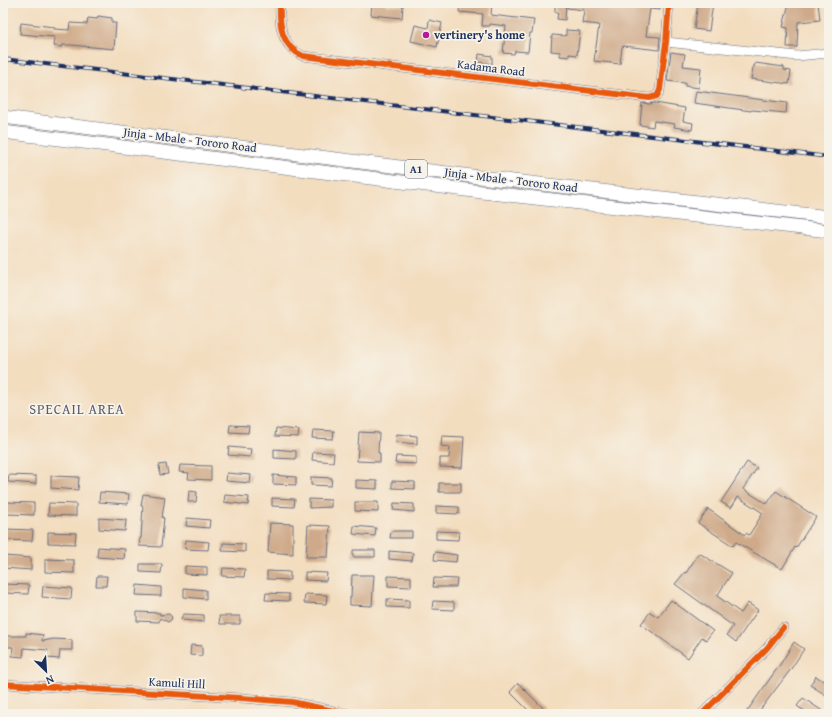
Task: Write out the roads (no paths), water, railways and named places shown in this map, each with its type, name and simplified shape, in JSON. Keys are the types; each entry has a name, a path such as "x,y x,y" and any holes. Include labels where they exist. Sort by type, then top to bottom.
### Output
{"highway":[{"name":"Jinja - Mbale - Tororo Road","path":"3,117 479,177 829,217"},
{"name":"Jinja - Mbale - Tororo Road","path":"3,132 482,192 829,231"}],"street":[{"name":"Kadama Road","path":"280,3 284,38 289,47 296,53 303,56 649,98 657,96 660,90 666,42 668,3"},
{"path":"666,42 797,56 829,53"},
{"path":"702,714 767,648 783,628"},
{"name":"Kamuli Hill","path":"3,684 292,702 348,714"}],"railway":[{"path":"3,59 829,157"}],"place":[{"name":"vertinery's home","path":"426,35"}],"district":[{"name":"SPECAIL AREA","path":"77,409"}]}
